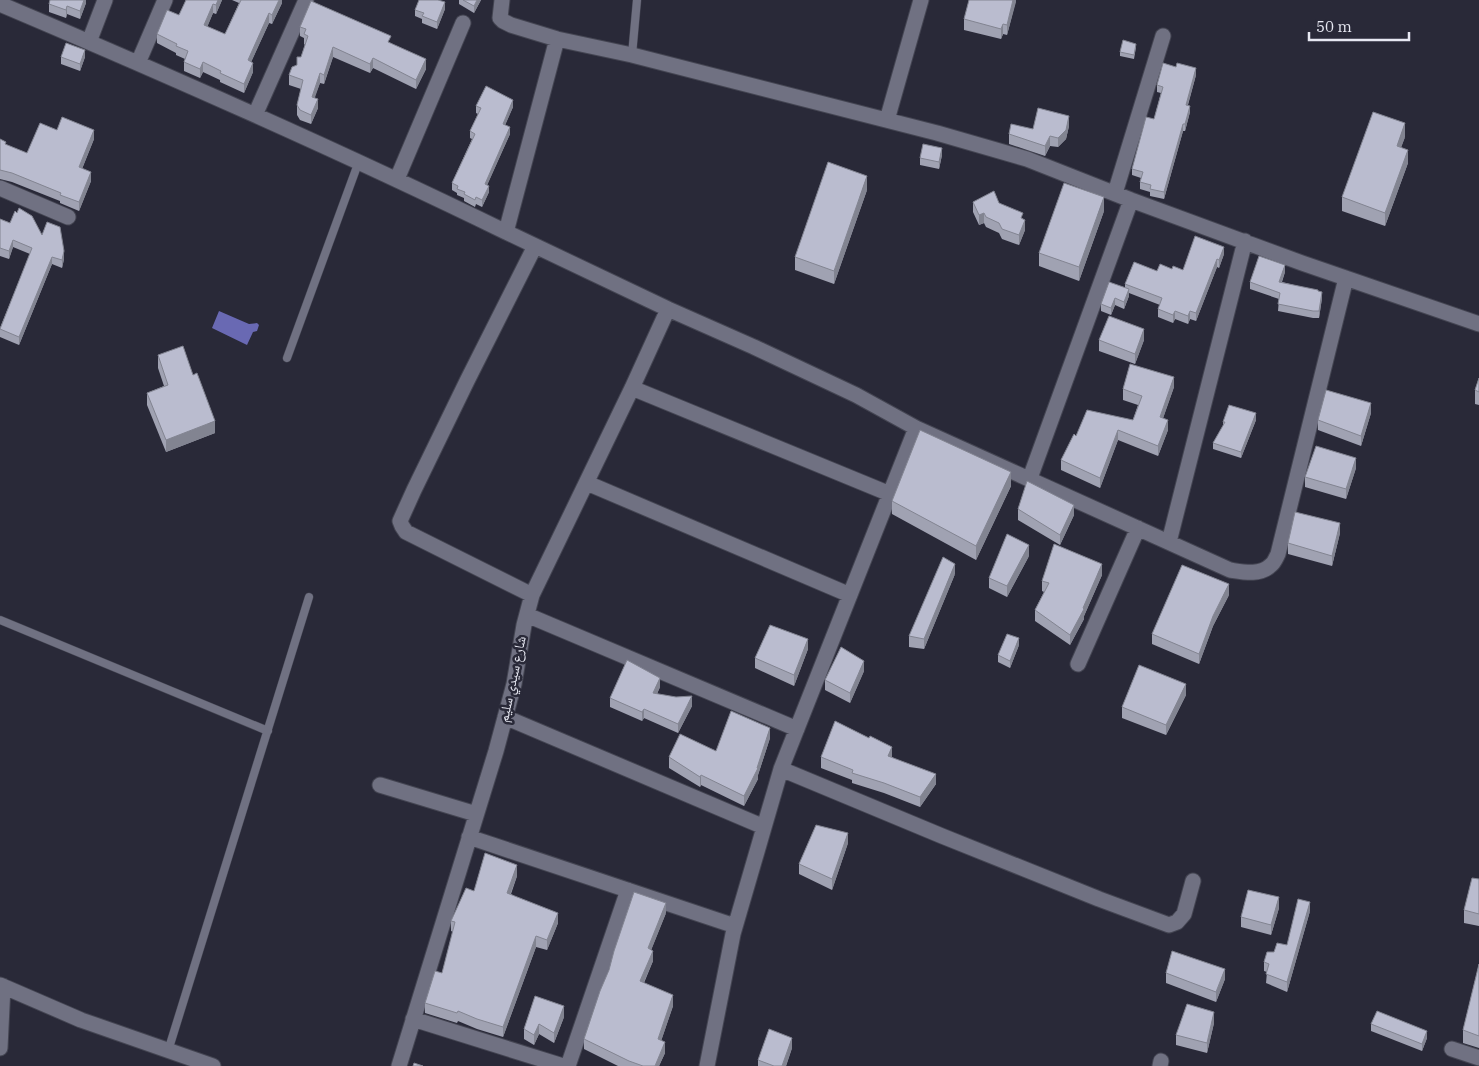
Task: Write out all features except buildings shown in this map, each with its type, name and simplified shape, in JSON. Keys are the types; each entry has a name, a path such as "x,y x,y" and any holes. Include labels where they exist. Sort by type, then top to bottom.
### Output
{"street":[{"path":"89,42 106,0"},
{"path":"138,63 165,0"},
{"path":"255,115 306,0"},
{"path":"502,0 500,18 503,21 557,39 632,54 938,133 1026,159 1245,242 1478,322"},
{"path":"887,120 921,0"},
{"path":"0,4 358,161 668,309 856,395 916,428 1230,570 1248,573 1261,571 1271,566 1278,554 1346,278"},
{"path":"397,179 463,23"},
{"path":"1115,194 1163,36"},
{"path":"506,232 557,39"},
{"path":"0,188 68,217"},
{"path":"1030,478 1131,200"},
{"path":"1169,542 1245,242"},
{"path":"532,595 406,532 400,521 535,246"},
{"name":"شارع سيدي سليم","path":"399,1066 505,717 514,684 518,653 532,595 668,309"},
{"path":"632,388 890,494"},
{"path":"707,1066 735,926 781,769 916,428"},
{"path":"587,482 850,595"},
{"path":"1078,664 1138,528"},
{"path":"527,615 797,729"},
{"path":"505,717 764,827"},
{"path":"781,769 951,840 1169,925 1177,922 1184,914 1193,881"},
{"path":"380,785 476,814"},
{"path":"469,837 735,926"},
{"path":"568,1066 628,890"},
{"path":"0,1048 1,985 81,1020 168,1050 187,1062 212,1066"},
{"path":"413,1019 563,1066"},
{"path":"1452,1049 1479,1058"}],"lane":[{"path":"632,54 636,0"},
{"path":"287,358 358,161"},
{"path":"168,1050 309,597"},
{"path":"0,620 268,731"}],"shaded area":[{"path":"219,311 249,324 257,323 259,325 257,331 253,332 247,345 212,328"}]}
